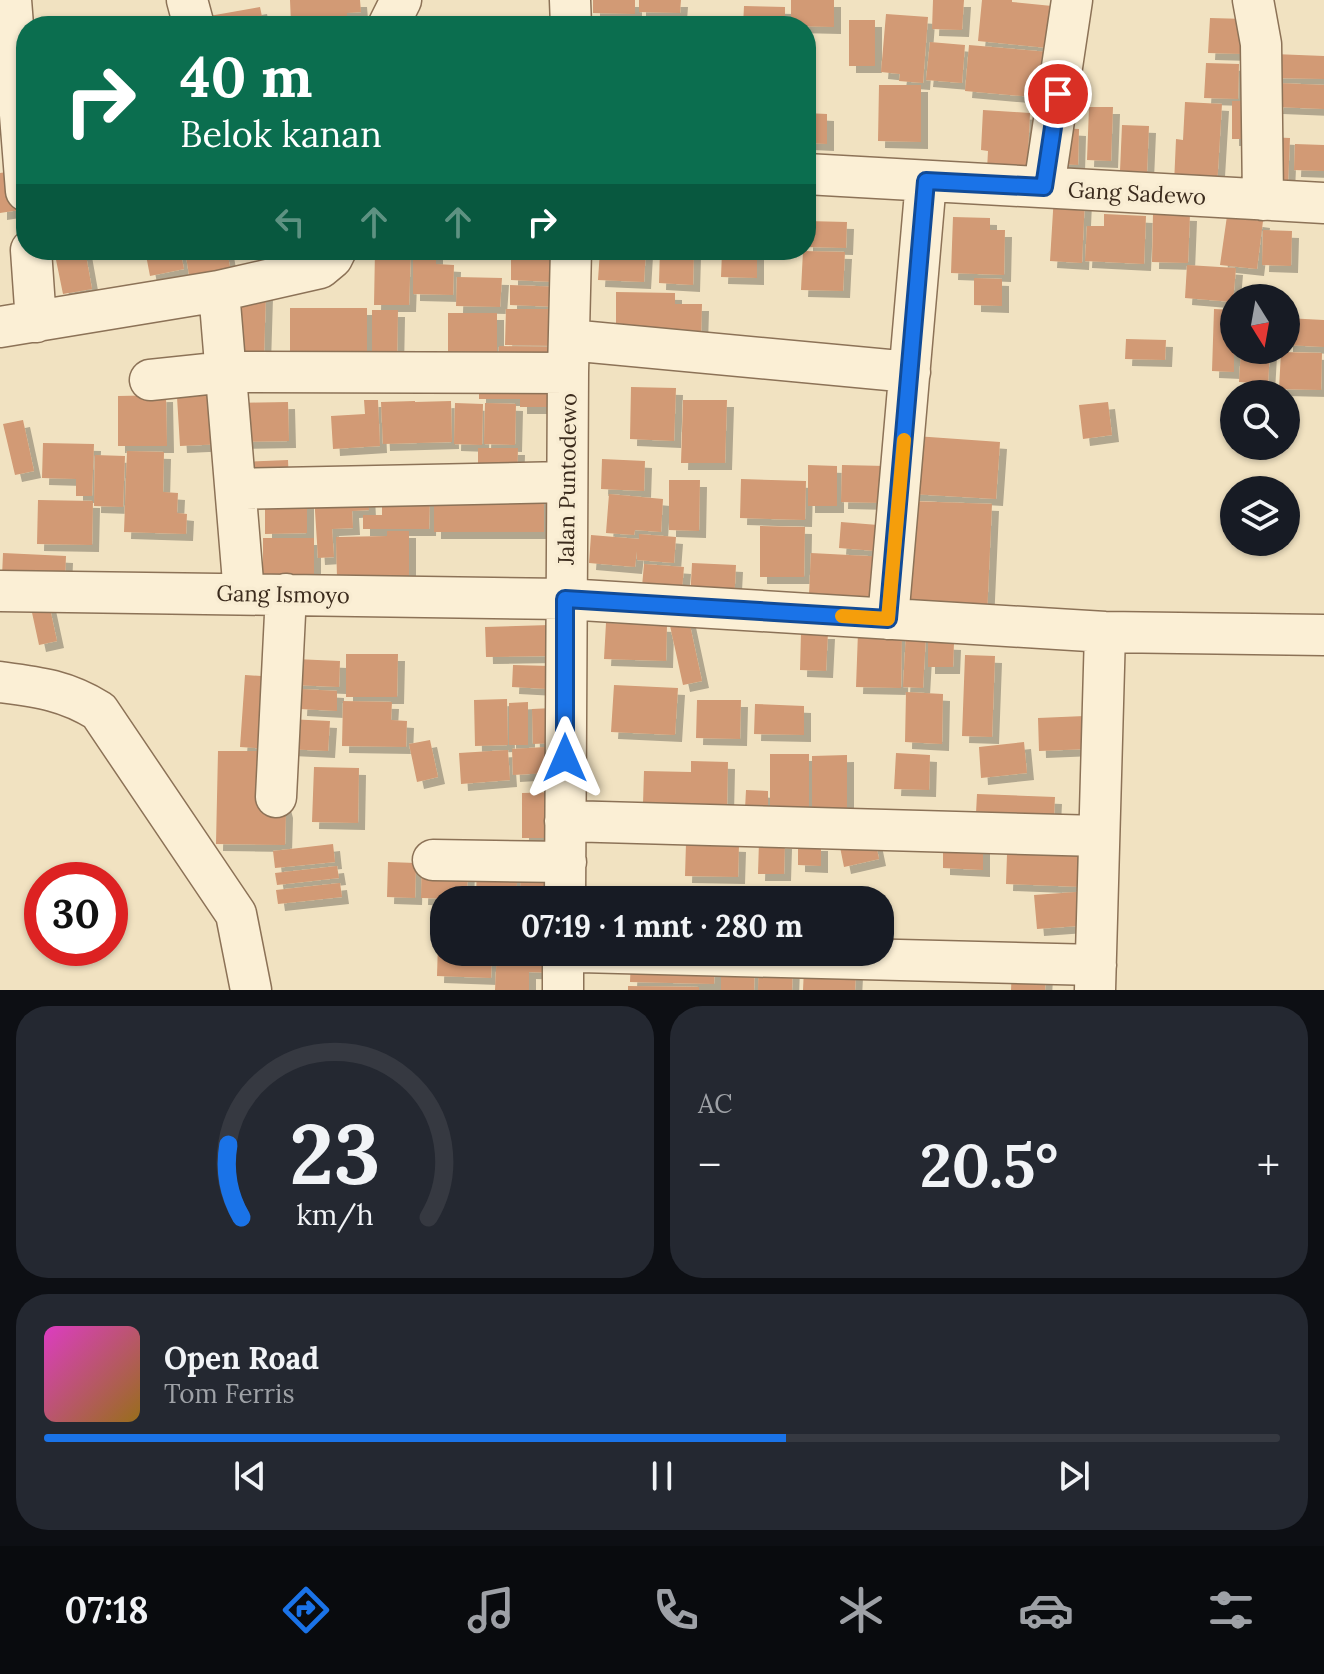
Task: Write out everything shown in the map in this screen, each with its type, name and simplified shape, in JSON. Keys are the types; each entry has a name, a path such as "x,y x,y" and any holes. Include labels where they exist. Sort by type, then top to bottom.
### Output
{"street":[{"path":"11,0 16,64"},
{"path":"1044,187 1072,0"},
{"path":"1253,0 1261,44 1263,200"},
{"name":"Gang Sadewo","path":"816,175 1324,203"},
{"path":"888,619 926,181"},
{"path":"29,260 18,324 219,291 320,268 330,260"},
{"name":"Jalan Puntodewo","path":"565,881 565,599 571,260"},
{"path":"219,291 244,594"},
{"path":"150,380 226,372 568,356 910,372"},
{"path":"236,489 567,482"},
{"name":"Gang Ismoyo","path":"0,591 565,599 1105,632 1324,635"},
{"path":"276,797 286,594"},
{"path":"869,966 1096,977 1105,632"},
{"path":"0,682 45,688 81,700 99,711 236,914 251,990"},
{"path":"565,821 1099,836"},
{"path":"433,860 565,881"},
{"path":"563,966 563,990"}],"building":[{"path":"290,0 360,0 361,12 347,13 347,16 291,16"},
{"path":"593,0 635,0 635,14 593,13"},
{"path":"639,0 681,0 680,13 639,12"},
{"path":"791,0 834,0 834,27 816,27 816,16 791,16"},
{"path":"933,0 964,0 962,30 932,29"},
{"path":"982,0 1012,0 1052,6 1048,48 978,41"},
{"path":"744,6 785,7 785,16 744,16"},
{"path":"260,7 262,16 209,16"},
{"path":"886,14 928,17 923,83 899,81 900,74 881,72"},
{"path":"1210,18 1246,19 1244,54 1208,53"},
{"path":"849,20 875,20 875,66 849,66"},
{"path":"930,42 965,45 962,83 926,80"},
{"path":"969,45 1049,52 1045,98 965,91"},
{"path":"1274,54 1324,56 1324,79 1273,78"},
{"path":"1206,63 1239,64 1238,99 1204,98"},
{"path":"1278,83 1324,85 1324,109 1276,107"},
{"path":"879,85 921,85 921,142 878,141"},
{"path":"1232,101 1255,101 1255,139 1232,139"},
{"path":"1185,102 1222,104 1217,186 1174,184 1176,139 1183,140"},
{"path":"1089,107 1113,107 1111,161 1087,160"},
{"path":"983,110 1030,113 1027,173 987,170 988,151 981,150"},
{"path":"816,113 827,114 827,144 816,143"},
{"path":"1122,125 1149,126 1147,172 1120,171"},
{"path":"1061,128 1079,129 1078,165 1059,164"},
{"path":"1267,137 1290,138 1288,184 1264,182"},
{"path":"1295,144 1324,145 1324,171 1294,170"},
{"path":"16,170 16,211 0,213 0,173"},
{"path":"1054,195 1085,197 1082,263 1050,261"},
{"path":"1153,213 1190,214 1188,263 1152,262"},
{"path":"1104,214 1146,216 1144,264 1085,261 1087,226 1104,226"},
{"path":"1227,216 1263,221 1257,269 1220,265"},
{"path":"953,217 990,218 990,230 1005,230 1004,275 951,273"},
{"path":"816,221 847,222 846,248 816,247"},
{"path":"1263,230 1292,231 1291,266 1262,265"},
{"path":"816,251 845,252 843,291 801,290 803,260 816,260"},
{"path":"56,260 87,260 92,289 63,294"},
{"path":"147,260 182,260 184,269 150,276"},
{"path":"187,260 229,260 231,273 190,281"},
{"path":"375,260 411,260 409,305 374,305"},
{"path":"413,260 436,260 436,264 454,265 453,295 413,294"},
{"path":"511,260 556,260 555,282 511,280"},
{"path":"599,260 645,260 644,282 598,280"},
{"path":"660,260 694,260 693,285 659,283"},
{"path":"722,260 757,260 757,278 721,277"},
{"path":"1187,265 1236,268 1235,284 1220,284 1220,301 1185,298"},
{"path":"457,277 502,278 500,307 456,306"},
{"path":"974,278 1002,279 1002,306 974,305"},
{"path":"510,285 561,287 560,307 510,305"},
{"path":"237,290 266,291 264,356 235,355"},
{"path":"616,292 675,293 675,304 702,304 701,337 616,336"},
{"path":"290,308 367,308 367,365 290,365"},
{"path":"506,309 565,309 565,346 505,345"},
{"path":"1214,309 1220,309 1220,364 1234,364 1234,372 1212,371"},
{"path":"372,310 398,310 397,362 372,363"},
{"path":"448,313 497,313 497,367 448,367"},
{"path":"1300,319 1324,320 1324,347 1300,346"},
{"path":"1126,339 1166,340 1165,360 1125,359"},
{"path":"499,346 563,347 563,373 498,371"},
{"path":"1300,352 1322,353 1321,390 1300,390 1300,380 1279,380 1280,364 1300,364"},
{"path":"1240,364 1269,364 1268,380 1239,380"},
{"path":"559,373 559,407 520,407 520,399 479,399 479,374"},
{"path":"631,387 676,388 674,441 630,439"},
{"path":"166,395 167,446 118,446 118,396"},
{"path":"221,395 224,444 180,446 177,397"},
{"path":"364,400 378,400 380,446 333,449 331,416 365,414"},
{"path":"683,400 727,400 725,463 681,463"},
{"path":"451,401 452,442 383,444 381,402"},
{"path":"288,402 289,441 236,442 236,403"},
{"path":"1108,402 1112,435 1083,439 1079,405"},
{"path":"455,403 483,404 482,445 454,444"},
{"path":"485,403 516,404 515,445 484,444"},
{"path":"23,420 34,471 15,475 3,424"},
{"path":"915,436 1000,442 996,499 911,494"},
{"path":"43,443 94,444 92,496 76,496 76,479 42,478"},
{"path":"478,448 518,448 517,481 478,482"},
{"path":"127,451 164,452 163,492 178,493 177,513 187,514 186,534 124,532"},
{"path":"95,455 125,456 123,507 94,506"},
{"path":"602,459 645,461 644,491 601,489"},
{"path":"288,460 289,484 242,484 242,462"},
{"path":"808,465 837,466 837,506 808,506"},
{"path":"842,465 885,466 884,503 841,502"},
{"path":"741,479 806,481 805,520 740,518"},
{"path":"669,480 700,480 699,531 669,530"},
{"path":"368,492 369,510 352,511 353,528 332,529 334,557 318,558 314,495"},
{"path":"609,494 663,499 661,532 635,530 634,535 606,533"},
{"path":"265,495 307,495 307,533 265,534"},
{"path":"434,495 544,495 544,532 434,532"},
{"path":"382,497 430,497 429,529 363,529 363,515 382,515"},
{"path":"38,500 93,501 92,545 37,544"},
{"path":"910,501 992,504 987,615 906,612"},
{"path":"841,522 878,525 876,551 839,548"},
{"path":"760,526 805,527 804,577 760,577"},
{"path":"387,531 409,531 409,577 337,578 336,537 387,536"},
{"path":"639,534 676,537 674,563 637,560 637,551 635,567 589,563 591,535 639,539"},
{"path":"263,538 314,538 314,589 263,589"},
{"path":"3,553 66,556 65,579 2,577"},
{"path":"811,553 887,557 884,599 809,595"},
{"path":"692,563 736,565 734,603 690,601"},
{"path":"644,564 684,567 681,601 641,598"},
{"path":"49,604 57,641 39,645 31,608"},
{"path":"688,616 702,681 683,685 669,621"},
{"path":"606,623 667,625 666,661 604,659"},
{"path":"550,625 550,656 486,657 485,627"},
{"path":"801,632 828,632 826,671 800,670"},
{"path":"858,632 902,633 901,688 856,687"},
{"path":"906,634 926,635 923,688 903,687"},
{"path":"928,642 954,643 953,667 928,667"},
{"path":"346,654 398,654 397,697 346,697"},
{"path":"965,655 995,656 992,737 962,736"},
{"path":"295,659 340,661 339,687 293,685"},
{"path":"513,665 550,666 549,689 512,687"},
{"path":"245,675 277,677 272,749 240,747"},
{"path":"614,685 678,688 675,735 611,732"},
{"path":"301,689 337,691 337,711 300,709"},
{"path":"906,692 943,694 942,744 905,742"},
{"path":"507,699 508,745 475,746 474,700"},
{"path":"697,700 741,700 740,739 696,738"},
{"path":"343,701 392,702 391,720 407,721 406,747 342,746"},
{"path":"528,702 528,745 509,745 509,703"},
{"path":"755,704 804,706 804,735 754,734"},
{"path":"553,708 555,743 533,744 532,709"},
{"path":"1085,716 1087,749 1039,751 1038,718"},
{"path":"287,719 330,721 328,751 286,749"},
{"path":"430,740 438,777 417,782 409,744"},
{"path":"1024,742 1027,773 981,778 979,747"},
{"path":"562,746 564,772 513,775 512,749"},
{"path":"508,750 510,780 461,784 459,753"},
{"path":"218,751 270,751 286,811 285,845 216,844"},
{"path":"896,753 930,755 929,790 894,789"},
{"path":"770,754 809,754 809,811 770,811"},
{"path":"847,755 847,810 812,810 812,756"},
{"path":"691,761 728,762 727,807 643,804 644,771 691,772"},
{"path":"314,767 359,768 358,823 312,822"},
{"path":"746,790 768,791 768,810 745,809"},
{"path":"560,792 561,838 522,838 522,793"},
{"path":"977,794 1055,797 1054,816 976,813"},
{"path":"874,835 879,859 844,867 839,842"},
{"path":"759,841 785,842 784,874 758,874"},
{"path":"686,843 739,845 738,877 685,876"},
{"path":"333,844 335,862 275,868 273,851"},
{"path":"798,844 821,844 821,866 798,865"},
{"path":"943,845 983,846 983,870 943,868"},
{"path":"1007,854 1084,856 1083,887 1006,884"},
{"path":"388,862 416,863 415,898 387,897"},
{"path":"422,862 468,863 467,886 430,886 430,898 421,898"},
{"path":"477,863 518,864 517,886 476,886"},
{"path":"337,866 339,878 277,885 275,873"},
{"path":"521,866 559,867 558,886 520,886"},
{"path":"340,883 342,897 278,904 276,890"},
{"path":"1090,891 1092,925 1037,929 1034,895"},
{"path":"437,966 491,966 491,978 437,976"},
{"path":"496,966 558,966 558,973 529,972 529,990 495,990"},
{"path":"631,966 715,966 714,984 630,982"},
{"path":"721,966 755,966 754,990 721,990"},
{"path":"759,966 793,966 792,990 758,990"},
{"path":"804,969 856,971 855,990 803,990"},
{"path":"1012,969 1046,971 1045,990 1011,990"},
{"path":"628,986 699,987 699,990 628,990"}],"slow traffic":[{"path":"842,616 888,619 904,440"}],"route":[{"path":"565,758 565,599 888,619 926,181 1044,187 1058,94"}]}
